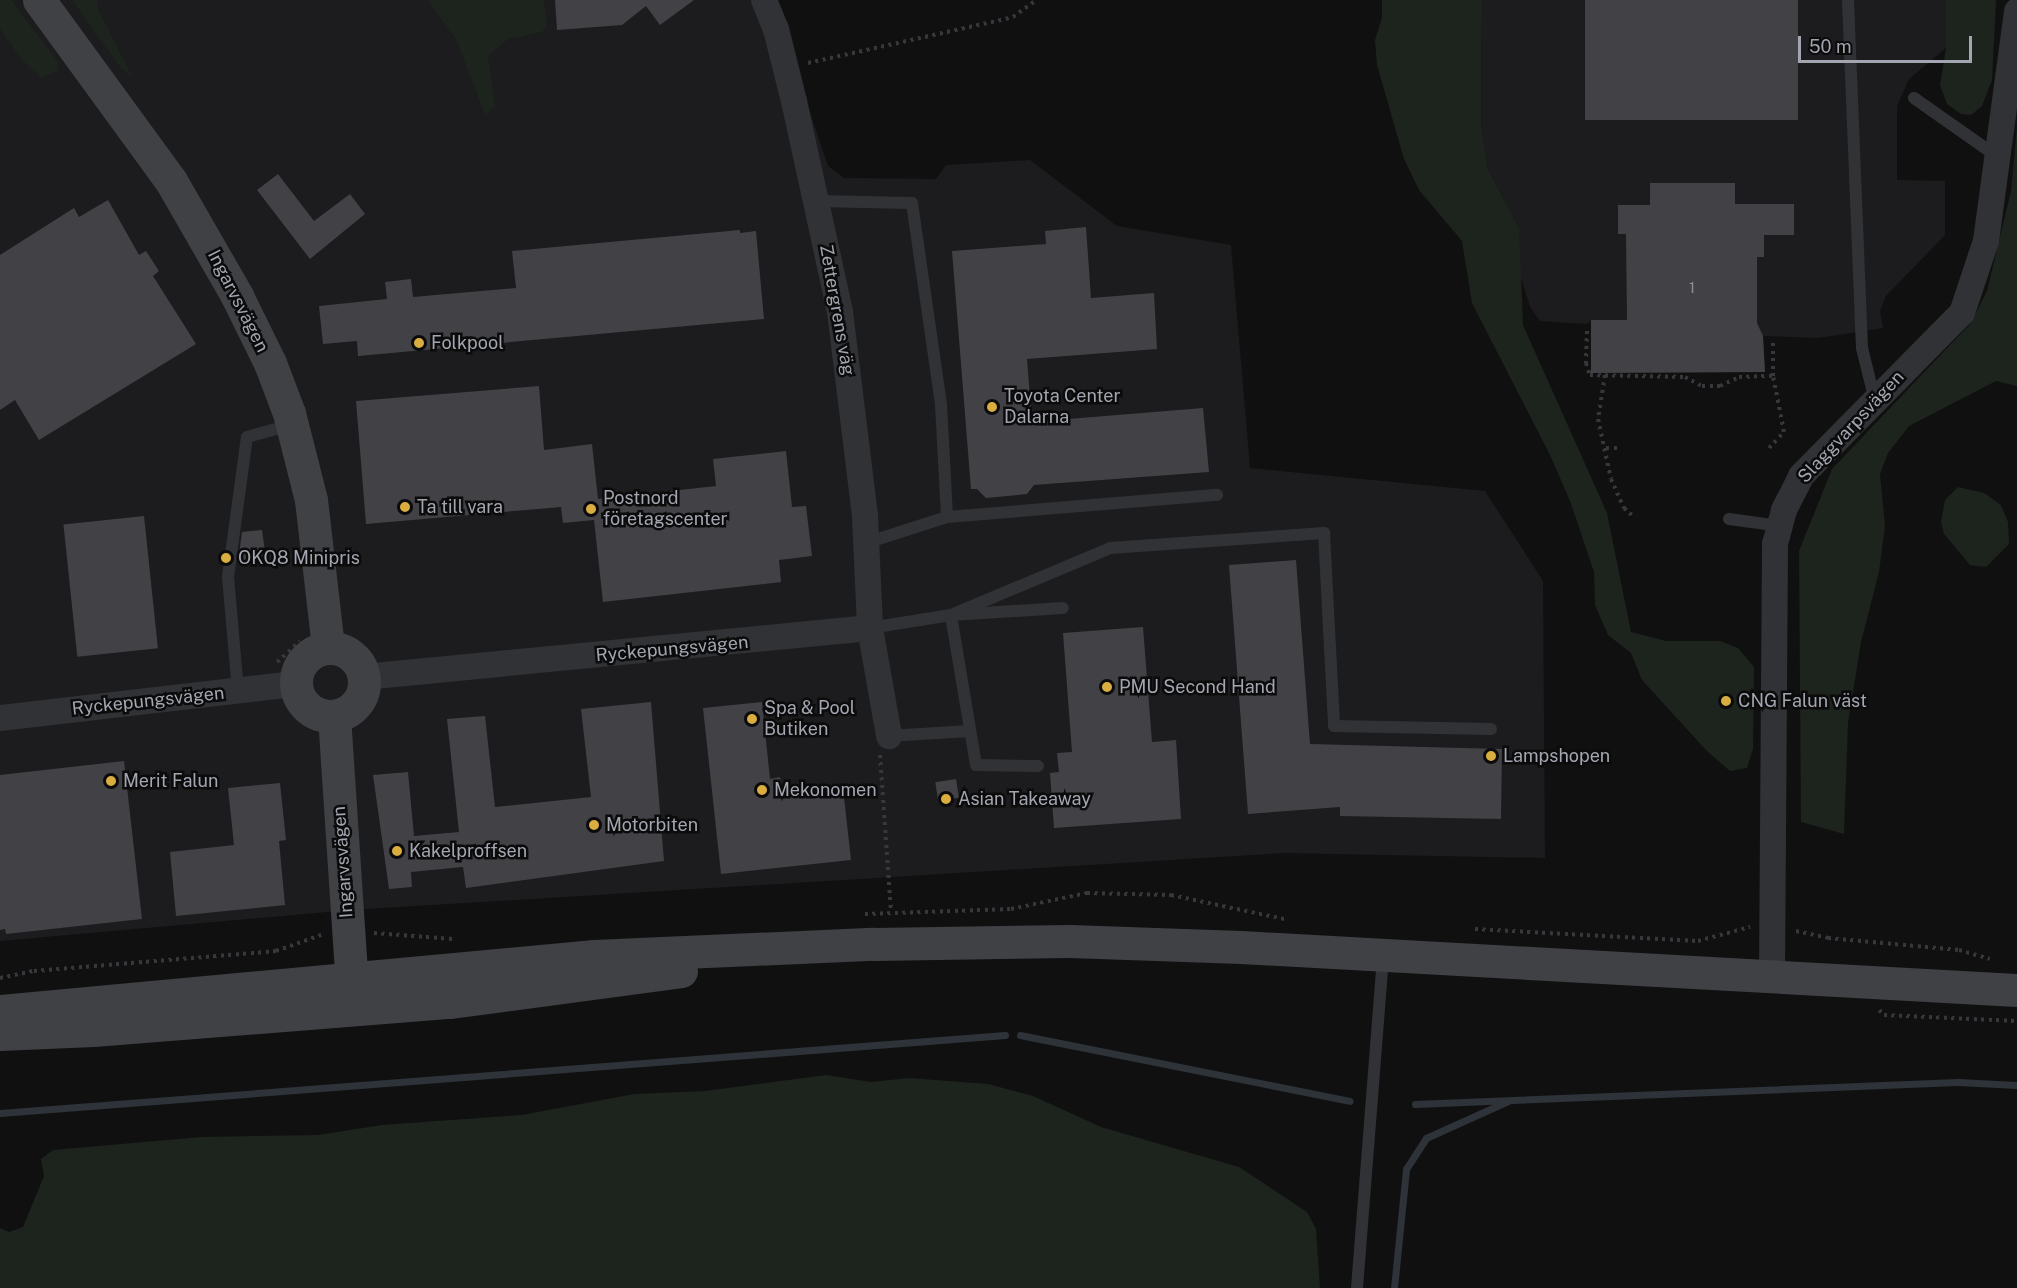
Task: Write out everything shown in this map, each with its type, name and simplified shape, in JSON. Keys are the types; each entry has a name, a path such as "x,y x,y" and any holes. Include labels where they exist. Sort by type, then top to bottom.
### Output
{"main road":[{"name":"Ingarvsvägen","path":"39,0 117,104 197,224 270,363 292,424 310,500 328,648"},
{"path":"328,648 352,656 364,677 364,689 354,707 334,716 311,711 301,699 296,684 297,674 308,656 328,648"},
{"name":"Ingarvsvägen","path":"334,716 353,994"},
{"path":"0,1034 93,1030 353,994 594,956 873,944 1070,941 1383,954 2017,990"},
{"path":"0,1011 353,994"}],"street":[{"name":"Zettergrens väg","path":"764,0 786,68 816,201 849,370 866,543 870,628"},
{"name":"Slaggvarpsvägen","path":"1772,976 1775,544 1801,476 1962,313 1986,241 2017,11"},
{"name":"Ryckepungsvägen","path":"364,677 870,628"},
{"path":"870,628 889,736"},
{"name":"Ryckepungsvägen","path":"0,718 296,684"}],"lane":[{"path":"1848,0 1862,348 1875,401"},
{"path":"1914,98 1998,156"},
{"path":"816,201 912,203 940,405 947,517"},
{"path":"238,691 228,578 247,437 292,424"},
{"path":"866,543 947,517 1216,495"},
{"path":"1729,519 1780,526"},
{"path":"951,615 1110,548 1324,533 1334,726 1491,729"},
{"path":"870,628 951,615 1063,608"},
{"path":"951,615 976,765 1038,766"},
{"path":"889,736 969,731"},
{"path":"1358,1288 1383,954"}],"path":[{"path":"786,68 1013,17 1036,0"},
{"path":"1587,331 1590,375 1685,377 1702,386 1720,386 1739,377 1773,376"},
{"path":"1770,448 1784,432 1773,376 1773,342"},
{"path":"1605,375 1598,419 1611,479 1624,508 1634,517"},
{"path":"1606,448 1618,448"},
{"path":"889,736 877,761 891,912"},
{"path":"0,978 34,971 276,951 314,935 326,935"}],"shaded area":[{"path":"0,0 772,0 828,166 844,178 936,179 946,165 1030,160 1117,226 1231,245 1250,468 1485,491 1543,581 1545,858 1286,853 350,910 0,941"},
{"path":"0,0 11,0 59,63 58,71 41,78 21,59 0,29"},
{"path":"72,0 97,0 98,9 133,78 120,67"},
{"path":"428,0 544,0 547,25 542,32 508,39 488,56 495,107 485,115 457,41"},
{"path":"1382,0 1482,0 1481,126 1488,169 1519,228 1523,325 1607,513 1631,632 1666,641 1720,641 1738,648 1754,667 1753,749 1747,768 1730,771 1707,751 1642,680 1631,653 1608,635 1595,605 1594,572 1570,501 1550,455 1472,303 1462,241 1419,190 1404,159 1377,65 1375,40 1382,18"},
{"path":"1482,0 1946,0 1946,48 1909,79 1897,106 1897,180 1945,181 1945,235 1886,296 1880,311 1883,328 1818,338 1763,336 1765,372 1591,373 1591,320 1587,324 1540,321 1530,307 1519,271 1519,228 1488,169 1481,126"},
{"path":"1946,0 1996,0 1992,80 1982,106 1971,115 1961,114 1947,104 1940,85 1946,48"},
{"path":"2017,126 2017,386 1996,381 1909,426 1888,453 1880,474 1885,526 1879,572 1861,642 1848,723 1844,834 1801,822 1799,551 1832,469 1971,323 1987,291 2011,191"},
{"path":"1958,487 1984,493 2001,505 2008,522 2009,544 1986,567 1970,565 1944,534 1941,522 1945,500"},
{"path":"826,1075 871,1082 909,1078 988,1084 1033,1096 1101,1127 1239,1167 1307,1212 1316,1229 1320,1288 0,1288 0,1228 9,1232 23,1227 44,1176 41,1159 53,1150 201,1137 318,1135 382,1125 522,1115 634,1094 705,1091"}],"building":[{"path":"555,0 694,0 660,25 646,6 622,25 557,30"},
{"path":"1585,0 1798,0 1798,120 1585,120"},
{"path":"278,174 314,221 350,194 365,214 310,259 257,190"},
{"path":"1650,183 1735,183 1735,204 1794,204 1794,235 1764,235 1764,257 1757,257 1757,323 1763,336 1765,372 1591,373 1591,320 1627,320 1626,234 1618,234 1618,205 1650,205"},
{"path":"108,200 139,255 146,251 159,271 153,276 196,344 39,440 15,400 0,410 0,255 74,208 79,217"},
{"path":"1086,227 1091,298 1154,293 1157,349 1027,359 1032,422 1203,408 1209,472 1034,485 1027,494 986,498 977,489 971,489 952,251 1046,244 1045,231"},
{"path":"740,230 740,233 756,231 764,319 358,356 357,341 323,344 319,306 387,299 385,282 411,279 413,297 516,288 512,251"},
{"path":"539,386 544,450 592,444 598,499 716,486 713,459 786,451 792,507 806,506 812,556 779,560 781,582 603,602 594,520 563,523 561,507 366,524 356,401"},
{"path":"144,516 158,648 77,657 63,524"},
{"path":"262,530 266,559 238,563 242,532"},
{"path":"1296,560 1310,744 1502,749 1501,819 1340,816 1340,807 1248,814 1229,565"},
{"name":"PMU Second Hand","path":"1143,627 1152,742 1176,740 1181,819 1054,828 1050,773 1059,772 1057,753 1072,752 1063,633"},
{"path":"651,702 664,861 466,888 463,867 411,872 412,887 389,889 373,775 408,772 414,836 459,832 447,719 485,716 495,807 591,797 581,709"},
{"path":"762,702 770,779 780,777 782,795 843,788 851,860 721,874 703,708"},
{"path":"124,761 142,919 6,934 5,929 0,930 0,775"},
{"name":"Asian Takeaway","path":"956,779 959,798 938,801 935,782"},
{"path":"280,783 286,840 279,841 285,905 176,916 170,852 234,845 228,788"}],"waterway":[{"path":"0,1113 1005,1035"},
{"path":"1020,1035 1349,1101"},
{"path":"1415,1104 1958,1082 2017,1085"},
{"path":"1394,1288 1406,1169 1426,1138 1508,1101"}],"place":[{"name":"Folkpool","path":"419,343"},
{"name":"Toyota Center Dalarna","path":"992,407"},
{"name":"Ta till vara","path":"405,507"},
{"name":"Postnord företagscenter","path":"591,509"},
{"name":"OKQ8 Minipris","path":"226,558"},
{"name":"PMU Second Hand","path":"1107,687"},
{"name":"CNG Falun väst","path":"1726,701"},
{"name":"Spa & Pool Butiken","path":"752,719"},
{"name":"Lampshopen","path":"1491,756"},
{"name":"Merit Falun","path":"111,781"},
{"name":"Mekonomen","path":"762,790"},
{"name":"Asian Takeaway","path":"946,799"},
{"name":"Motorbiten","path":"594,825"},
{"name":"Kakelproffsen","path":"397,851"}]}
